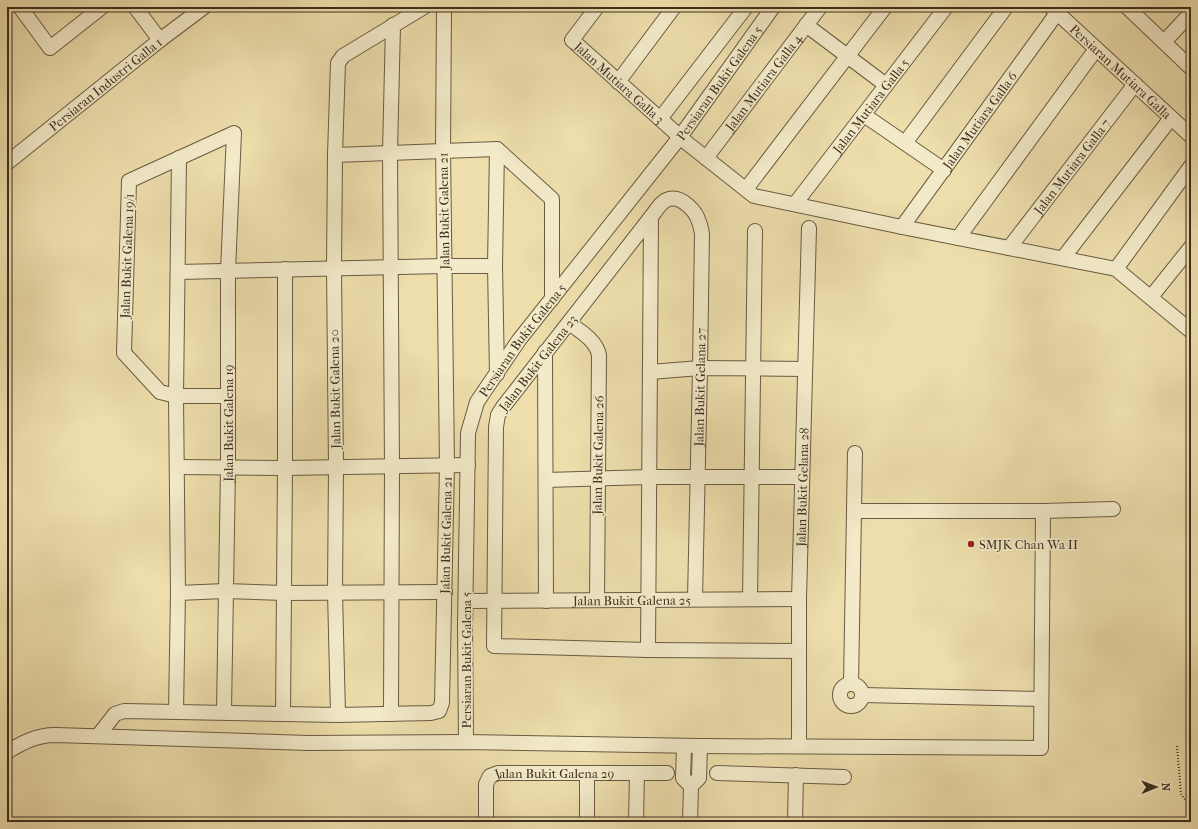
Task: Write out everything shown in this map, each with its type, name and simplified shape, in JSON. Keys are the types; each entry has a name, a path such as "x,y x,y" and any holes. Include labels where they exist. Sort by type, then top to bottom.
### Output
{"street":[{"path":"20,7 50,48 101,7"},
{"path":"135,7 160,40"},
{"name":"Persiaran Industri Galla 1","path":"7,163 160,40 204,7"},
{"path":"391,714 392,467 390,152 393,24 424,7"},
{"name":"Jalan Bukit Galena 21","path":"98,736 118,712 224,712 338,715 431,713 439,711 442,703 447,466 443,150 444,7"},
{"name":"Jalan Mutiara Galla 3","path":"597,7 572,40 680,137 754,196 1116,269"},
{"path":"618,82 674,7"},
{"path":"660,119 746,7"},
{"name":"Persiaran Bukit Galena 5","path":"466,742 468,433 477,402 520,340 680,137 773,7"},
{"name":"Jalan Mutiara Galla 4","path":"706,158 820,7"},
{"path":"746,189 885,7"},
{"name":"Jalan Mutiara Galla 5","path":"795,204 946,7"},
{"path":"905,143 1006,7"},
{"path":"1127,7 1191,68"},
{"name":"Persiaran Mutiara Galla","path":"1056,9 1096,49 1191,136"},
{"name":"Jalan Mutiara Galla 6","path":"902,227 944,170 1056,9"},
{"path":"1164,42 1191,13"},
{"name":"Jalan Bukit Galena 20","path":"338,715 335,592 336,467 334,268 335,155 338,63 343,56 393,24"},
{"path":"806,25 886,85"},
{"path":"958,238 1096,49"},
{"name":"Jalan Mutiara Galla 7","path":"1009,248 1135,84"},
{"path":"864,115 944,170"},
{"path":"1063,258 1171,118"},
{"name":"Jalan Bukit Galena 19/1","path":"176,396 160,392 124,353 129,181 234,133"},
{"name":"Jalan Bukit Galena 19","path":"224,712 228,468 228,270 234,133"},
{"path":"496,374 495,266 497,149"},
{"path":"335,155 497,149 552,199 552,299"},
{"path":"176,712 178,593 176,396 179,158"},
{"path":"1191,166 1116,269 1191,330"},
{"name":"Jalan Bukit Gelana 27","path":"663,202 669,199 684,202 692,210 699,221 702,234 695,599"},
{"name":"Jalan Bukit Galena 23","path":"648,650 494,646 496,427 498,415 502,407 663,202"},
{"path":"651,217 648,650 798,651"},
{"name":"Jalan Bukit Gelana 28","path":"799,746 799,599 809,228"},
{"path":"750,599 755,231"},
{"path":"1151,298 1191,247"},
{"path":"178,272 495,266"},
{"path":"283,714 285,269"},
{"name":"Jalan Bukit Galena 26","path":"569,323 594,343 599,355 597,600"},
{"path":"545,352 546,601"},
{"path":"650,372 700,368 805,369"},
{"path":"176,396 227,396"},
{"path":"851,684 855,453"},
{"path":"177,467 285,468 468,465"},
{"path":"546,480 598,478 802,477"},
{"path":"854,512 1043,512 1113,509"},
{"path":"7,752 26,741 44,735 308,743 466,742 684,746 1041,748 1043,512"},
{"path":"178,593 225,591 284,593 445,592"},
{"name":"Jalan Bukit Galena 25","path":"466,601 799,599"},
{"path":"851,684 858,687 862,695 861,699 855,705 851,706 843,703 840,695 841,691 846,685 851,684"},
{"path":"862,695 1041,699"},
{"path":"684,746 683,778 691,786"},
{"path":"690,822 691,786 699,778 700,746"},
{"name":"Jalan Bukit Galena 29","path":"486,822 486,784 490,776 498,773 667,773"},
{"path":"636,822 637,773"},
{"path":"717,773 844,777"},
{"path":"587,774 587,822"},
{"path":"796,775 796,822"}],"path":[{"path":"1177,746 1181,794 1191,807"}],"place":[{"name":"SMJK Chan Wa II","path":"971,544"}]}
